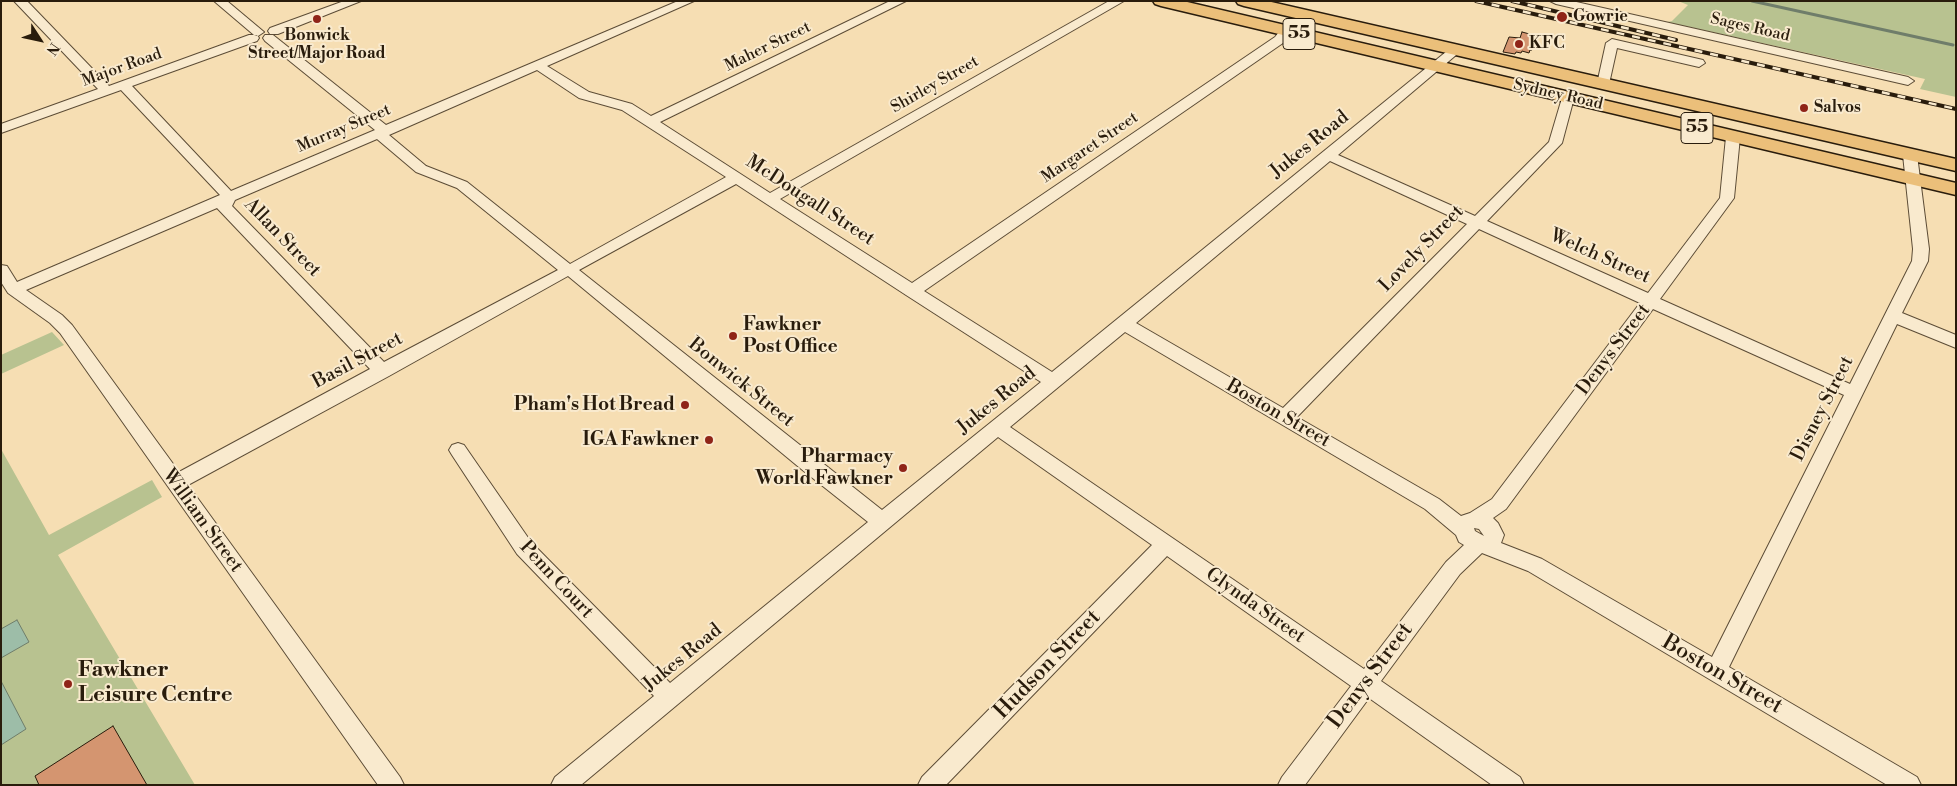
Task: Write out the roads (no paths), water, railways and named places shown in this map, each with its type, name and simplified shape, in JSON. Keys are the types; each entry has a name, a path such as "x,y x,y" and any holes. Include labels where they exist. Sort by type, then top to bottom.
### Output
{"highway":[{"name":"Sydney Road","path":"1161,1 1956,189"},
{"name":"Sydney Road","path":"1244,1 1956,165"}],"street":[{"path":"20,1 107,91"},
{"name":"Bonwick Street","path":"220,1 380,126 382,136 421,169 462,185 883,522"},
{"name":"Major Road","path":"1,129 355,1"},
{"name":"Murray Street","path":"14,289 688,1"},
{"name":"Maher Street","path":"650,122 900,1"},
{"name":"Shirley Street","path":"770,199 1118,1"},
{"name":"Sages Road","path":"1556,1 1908,81"},
{"name":"Margaret Street","path":"912,291 1278,40 1286,31"},
{"path":"1603,84 1612,43 1699,63"},
{"name":"Jukes Road","path":"563,785 1438,67 1456,50"},
{"name":"McDougall Street","path":"539,66 584,95 627,108 650,122 1054,382"},
{"name":"Allan Street","path":"124,85 229,198 224,207 383,372"},
{"name":"Lovely Street","path":"1285,418 1555,143 1568,98"},
{"name":"Denys Street","path":"1290,785 1478,532 1495,517 1499,504 1728,195 1733,137"},
{"name":"Disney Street","path":"1716,671 1855,393 1921,256 1910,155"},
{"name":"Welch Street","path":"1329,156 1855,393"},
{"name":"Basil Street","path":"175,484 736,178"},
{"name":"William Street","path":"1,270 14,289 56,318 66,329 392,785"},
{"path":"1893,316 1956,342"},
{"name":"Boston Street","path":"1125,324 1909,785"},
{"name":"Glynda Street","path":"998,428 1512,785"},
{"name":"Penn Court","path":"458,450 524,548 669,697"},
{"name":"Hudson Street","path":"930,785 1166,544"}],"waterway":[{"path":"1752,1 1953,45"}],"railway":[{"path":"1476,1 1956,109"},
{"path":"1512,1 1676,40"}],"place":[{"name":"Gowrie","path":"1562,17"},
{"name":"Bonwick Street/Major Road","path":"317,19"},
{"name":"KFC","path":"1519,44"},
{"name":"Salvos","path":"1804,108"},
{"name":"Fawkner Post Office","path":"733,336"},
{"name":"Pham's Hot Bread","path":"685,405"},
{"name":"IGA Fawkner","path":"709,440"},
{"name":"Pharmacy World Fawkner","path":"903,468"},
{"name":"Fawkner Leisure Centre","path":"68,684"}]}
